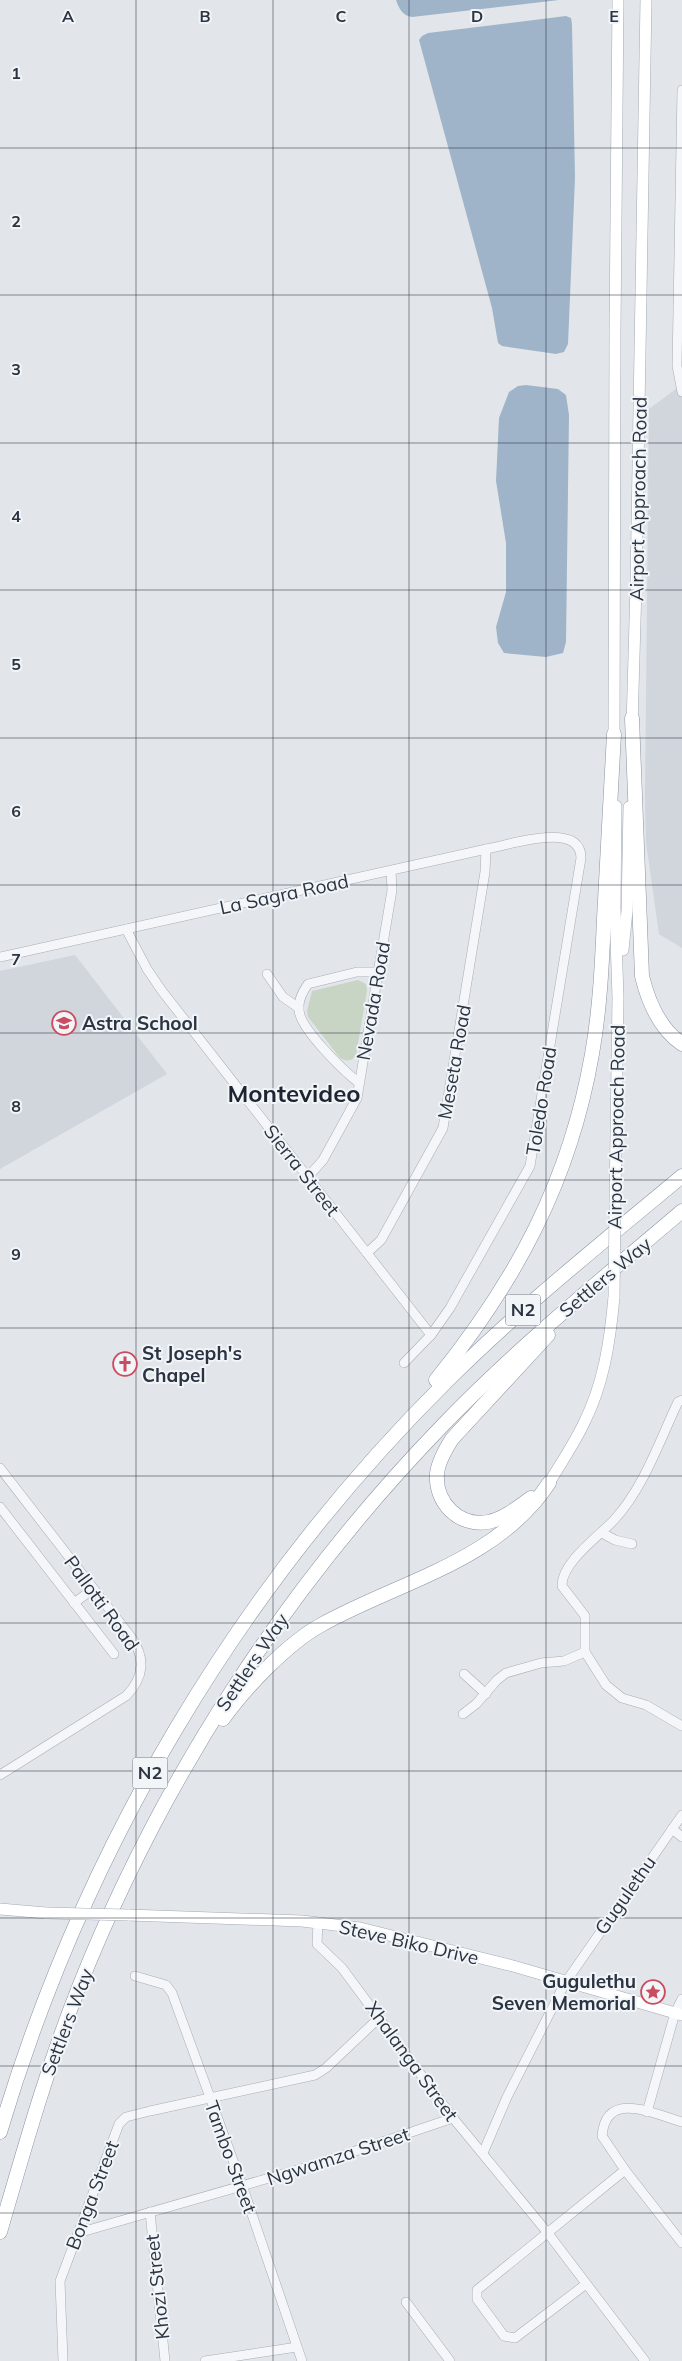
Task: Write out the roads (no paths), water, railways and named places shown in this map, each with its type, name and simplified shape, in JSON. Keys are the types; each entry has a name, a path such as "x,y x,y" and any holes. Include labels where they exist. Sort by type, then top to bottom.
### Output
{"highway":[{"path":"632,718 642,976 652,1005 664,1026 682,1044"},
{"path":"375,1457 460,1351 500,1295 539,1223 569,1146 587,1080 598,1013 614,734"},
{"name":"Settlers Way","path":"0,2132 35,2024 70,1937 105,1859 152,1768 200,1688 258,1603 309,1535 375,1457 439,1389 500,1330 682,1176"},
{"name":"Settlers Way","path":"0,2232 52,2061 87,1967 166,1800 217,1714 263,1643 322,1562 387,1485 455,1412 516,1354 682,1211"},
{"path":"549,1483 532,1498 505,1515 490,1521 475,1522 460,1518 447,1508 438,1488 437,1474 442,1456 457,1433 598,1282"},
{"path":"121,1893 136,1871 171,1806 224,1718 267,1668 319,1626 467,1556 515,1523 537,1501 549,1483"}],"main road":[{"name":"Airport Approach Road","path":"549,1483 577,1438 598,1389 608,1354 614,1297 618,998 614,734 618,0"},
{"name":"Airport Approach Road","path":"618,998 627,911 636,576 646,0"},
{"path":"0,1910 24,1912"},
{"name":"Steve Biko Drive","path":"24,1912 318,1923 360,1928 567,1979 678,2014"},
{"path":"0,1916 24,1912"}],"street":[{"path":"682,90 681,265 677,366 682,392"},
{"name":"La Sagra Road","path":"0,956 486,849 544,838 569,839"},
{"name":"Toledo Road","path":"404,1362 431,1335 450,1308 531,1163 581,858 579,846 569,839"},
{"name":"Meseta Road","path":"367,1253 381,1240 443,1128 485,872 486,849"},
{"name":"Nevada Road","path":"307,1178 323,1160 354,1108 392,890 392,871"},
{"name":"Sierra Street","path":"126,929 147,969 162,991 431,1335"},
{"path":"359,1083 334,1062 303,1021 299,1008 304,989 308,984 358,972 377,972"},
{"path":"267,974 283,997 299,1008"},
{"path":"682,1400 678,1402 639,1488 602,1532 573,1561 564,1573 562,1582 562,1586 585,1616 584,1652 606,1685 617,1695 646,1705 682,1726"},
{"name":"Pallotti Road","path":"0,1468 137,1645 142,1664 138,1682 126,1696 0,1775"},
{"name":"Pallotti Road","path":"0,1507 114,1654"},
{"path":"602,1532 615,1540 632,1544"},
{"path":"74,1603 93,1589"},
{"path":"463,1714 506,1673 542,1663 564,1661 584,1652"},
{"path":"464,1674 486,1694"},
{"name":"Gugulethu","path":"483,2153 507,2097 567,1979 682,1816"},
{"path":"672,1830 682,1837"},
{"name":"Xhalanga Street","path":"318,1923 317,1944 342,1968 453,2118 547,2232 646,2361"},
{"name":"Tambo Street","path":"135,1976 169,1987 242,2185 302,2361"},
{"path":"646,2112 682,2000"},
{"path":"209,2098 320,2072 380,2017"},
{"name":"Bonga Street","path":"64,2361 59,2288 115,2133 124,2119 131,2115 209,2098"},
{"path":"682,2122 628,2108 614,2110 608,2117 602,2130 604,2142 682,2243"},
{"name":"Ngwamza Street","path":"78,2233 311,2166 453,2118"},
{"path":"586,2284 516,2338 504,2336 478,2303 477,2290 625,2170"},
{"name":"Khozi Street","path":"150,2212 165,2361"},
{"path":"406,2302 450,2361"},
{"path":"205,2361 297,2347"}],"water":[{"path":"396,0 559,0 412,17 402,12"},
{"path":"566,16 571,18 572,24 575,178 568,344 564,352 556,354 502,346 498,343 492,308 419,40 428,33"},
{"path":"526,385 558,389 566,395 569,415 566,642 563,653 546,657 504,653 498,643 496,627 506,592 506,543 496,481 499,418 509,392 518,386"}],"place":[{"name":"Astra School","path":"64,1023"},
{"name":"St Joseph's Chapel","path":"125,1364"},
{"name":"Gugulethu Seven Memorial","path":"653,1992"}],"district":[{"name":"Montevideo","path":"294,1094"}]}
